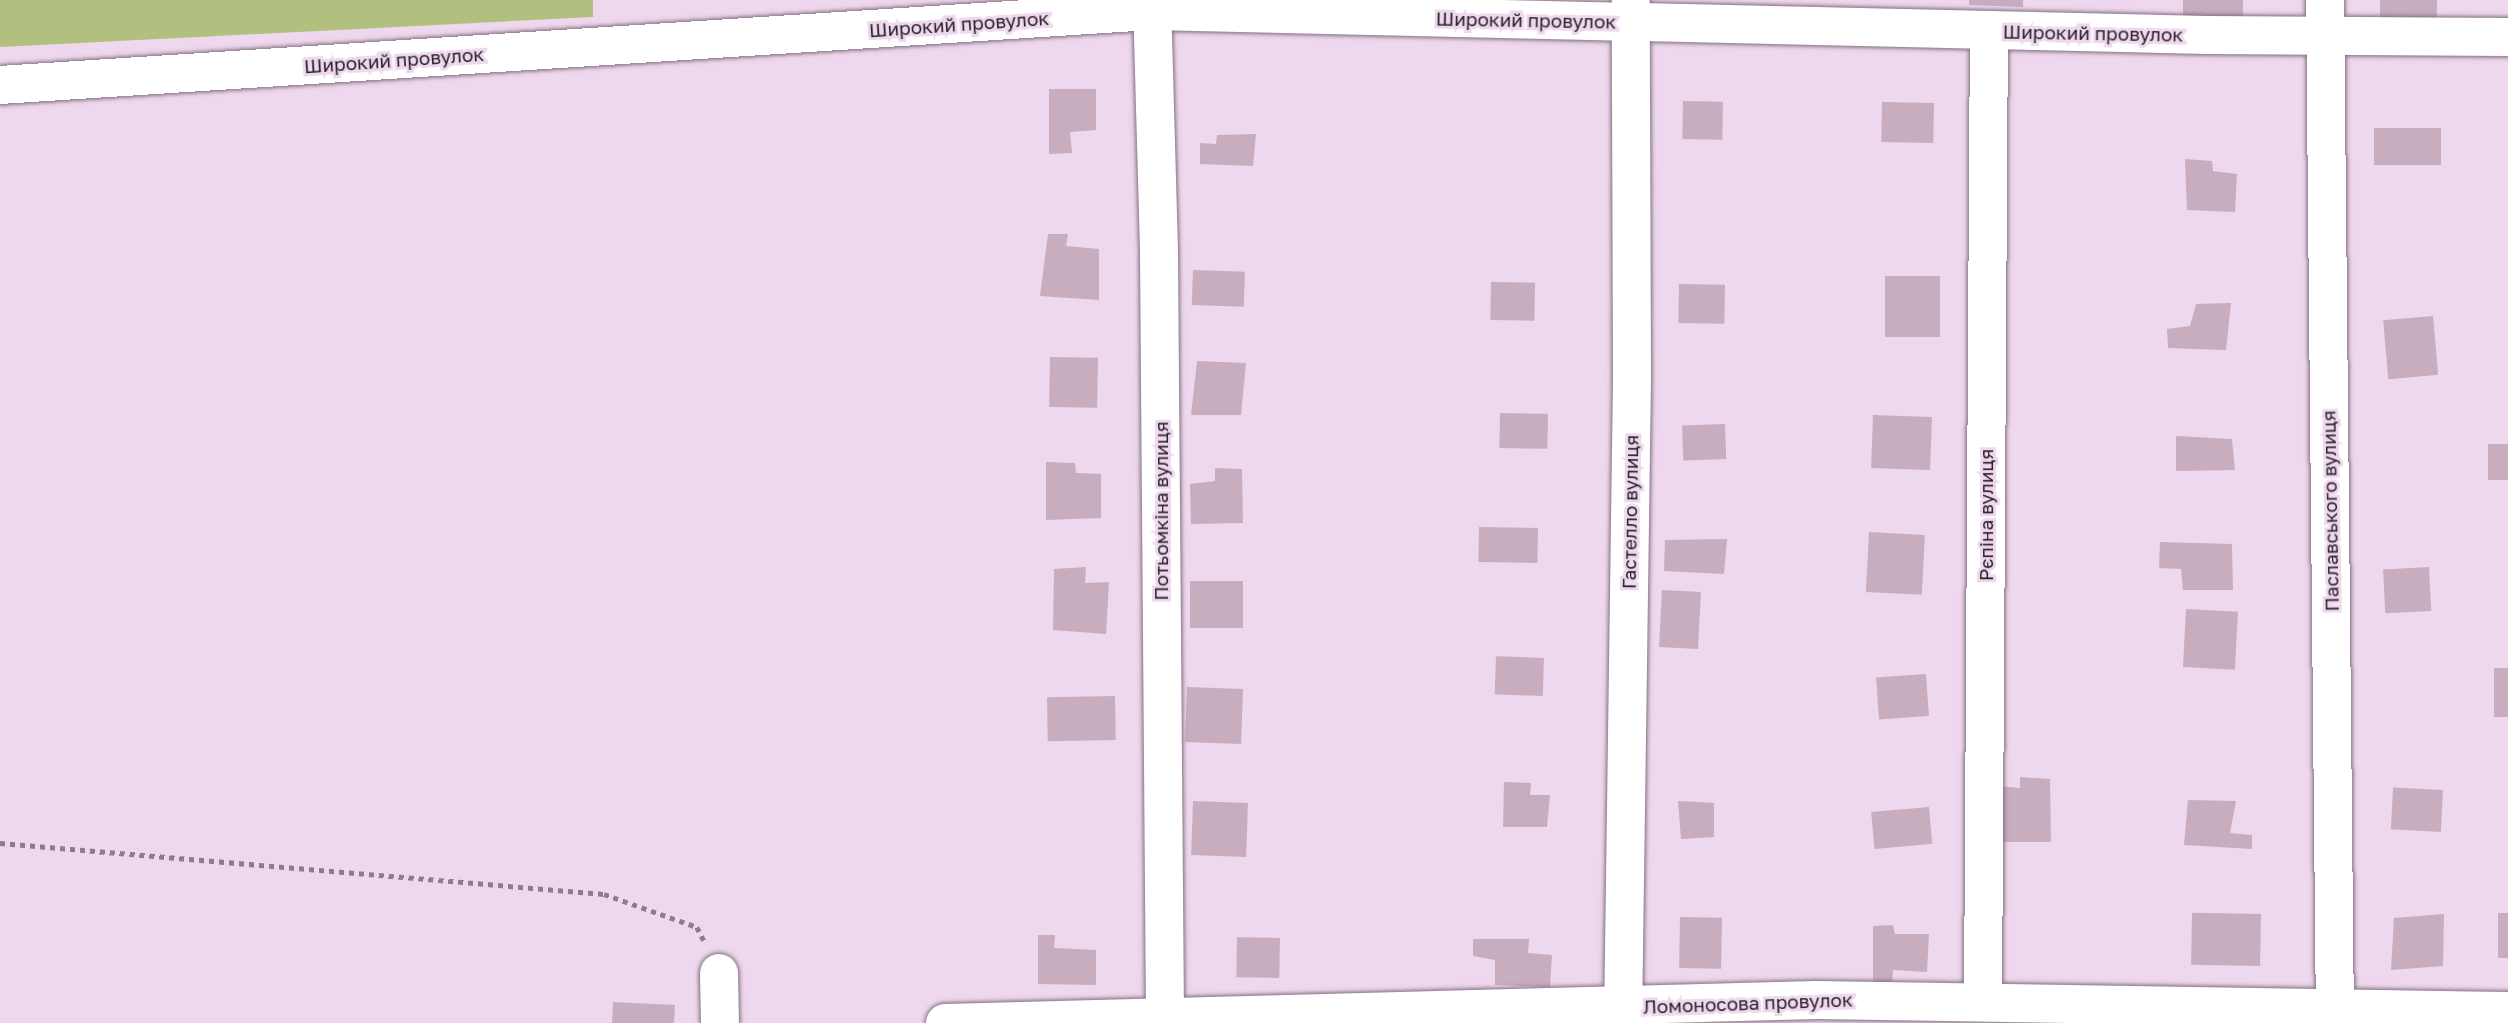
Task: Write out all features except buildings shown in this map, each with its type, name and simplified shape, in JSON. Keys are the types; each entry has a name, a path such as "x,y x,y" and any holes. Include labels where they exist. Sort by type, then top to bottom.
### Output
{"street":[{"name":"Широкий провулок","path":"0,85 1152,6 1631,11 1989,31 2325,18 2508,37"},
{"name":"Потьомкіна вулиця","path":"1152,6 1165,1019"},
{"name":"Гастелло вулиця","path":"1623,1015 1632,377 1631,11"},
{"name":"Паславського вулиця","path":"2325,18 2335,1016"},
{"name":"Рєпіна вулиця","path":"1983,1000 1989,31"},
{"path":"719,973 720,1023"},
{"name":"Ломоносова провулок","path":"945,1023 1623,1015 1983,1000 2335,1016 2508,1011"}],"path":[{"path":"0,843 604,894 697,927 719,973"}],"green space":[{"path":"0,0 593,0 593,17 0,47"}]}
